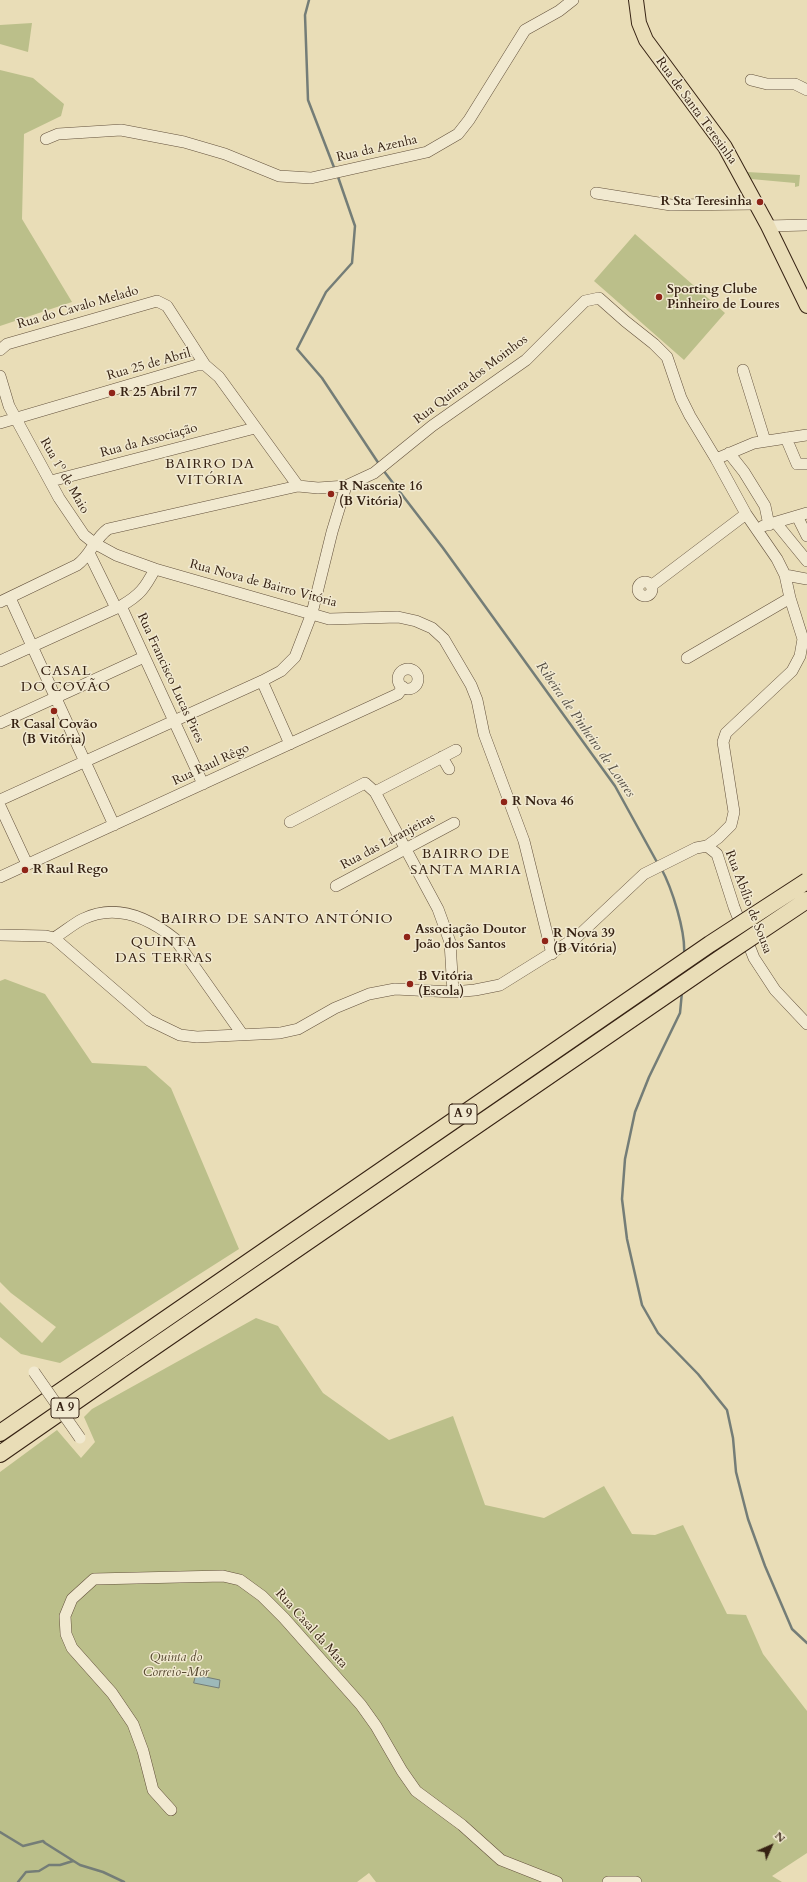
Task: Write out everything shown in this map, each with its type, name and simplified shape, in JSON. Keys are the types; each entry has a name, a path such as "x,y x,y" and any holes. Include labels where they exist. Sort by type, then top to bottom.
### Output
{"highway":[{"name":"A 9","path":"0,1433 704,949 807,881"},
{"name":"A 9","path":"0,1454 705,968 807,900"},
{"path":"0,1429 57,1393"}],"main road":[{"name":"Rua de Santa Teresinha","path":"636,0 639,23 646,40 725,147 768,226 807,306"}],"street":[{"name":"Rua da Azenha","path":"46,140 58,134 121,130 147,134 224,154 279,176 311,178 426,152 458,134 469,120 525,30 573,0"},
{"path":"751,80 767,84 795,84 807,90"},
{"path":"596,193 670,205 755,204"},
{"path":"768,226 807,225"},
{"name":"Rua Quinta dos Moinhos","path":"346,486 374,473 432,426 526,360 585,301 599,298 654,344 667,357 681,398 716,458 746,514 757,528 785,575 790,598 803,639 800,656 792,671 726,732 723,742 734,812 731,825 718,838 707,846"},
{"name":"Rua do Cavalo Melado","path":"0,350 7,344 157,301 167,306 205,365"},
{"name":"Rua 25 de Abril","path":"0,423 197,365 205,365 219,377 298,486"},
{"path":"743,370 765,440"},
{"path":"0,376 9,406 16,418"},
{"name":"Rua 1º de Maio","path":"16,418 76,525 92,548"},
{"name":"Rua da Associação","path":"51,481 255,428"},
{"path":"716,458 765,440 807,435"},
{"path":"786,438 796,464 807,464"},
{"path":"729,453 744,472 765,506 772,524 806,559"},
{"path":"0,800 84,761 262,681 281,671 295,657 312,614 332,532 346,486 318,488 298,486 108,529 99,535 85,559 77,565 5,600 32,646 84,761 114,825"},
{"path":"651,586 746,514"},
{"path":"757,528 802,515 807,536"},
{"name":"Rua Nova de Bairro Vitória","path":"92,548 155,569 329,619 398,617 416,621 432,628 444,639 471,685 477,700 484,734 524,842 552,954"},
{"name":"Rua Francisco Lucas Pires","path":"92,548 203,784"},
{"path":"0,661 119,607 136,597 146,586 155,569"},
{"path":"785,575 807,579"},
{"path":"687,658 790,598"},
{"path":"0,723 144,657"},
{"path":"262,681 290,744"},
{"name":"Rua Raul Rêgo","path":"0,877 398,694 404,687"},
{"path":"375,792 456,750"},
{"path":"442,757 449,769"},
{"path":"290,822 365,783 368,784 375,792 438,910 450,942 453,992"},
{"path":"0,806 27,864"},
{"name":"Rua das Laranjeiras","path":"336,886 454,822"},
{"path":"0,935 46,936 54,938 149,1020 167,1031 180,1036 197,1037 280,1033 298,1029 335,1008 370,994 395,989 453,992 475,990 500,985 552,954 576,937 644,874 696,848 707,846"},
{"name":"Rua Abílio de Sousa","path":"707,846 717,854 734,907 754,958 775,990 807,1024"},
{"path":"54,938 84,919 98,915 121,913 148,920 175,939 242,1034"},
{"path":"34,1372 80,1438"},
{"name":"Rua Casal da Mata","path":"171,1810 153,1790 143,1751 130,1720 112,1693 72,1648 66,1634 65,1616 72,1599 94,1579 223,1576 240,1580 262,1596 284,1618 361,1705 376,1726 402,1771 416,1791 462,1825 501,1860 557,1882"},
{"path":"608,1882 636,1882"}],"green space":[{"path":"32,23 28,52 0,44 0,25"},
{"path":"0,70 33,78 64,104 61,116 24,134 22,219 72,302 0,326"},
{"path":"747,172 800,175 799,186 795,187 795,183 751,179"},
{"name":"Sporting Clube Pinheiro de Loures","path":"635,234 725,313 684,360 594,281"},
{"path":"5,979 45,994 92,1063 146,1066 171,1088 239,1249 60,1363 21,1354 0,1337 0,1302 42,1343 56,1327 11,1293 0,1282 0,981"},
{"name":"Quinta do Correio-Mor","path":"256,1318 278,1326 323,1393 389,1440 453,1416 485,1505 544,1518 604,1486 632,1534 655,1535 683,1525 727,1614 746,1615 763,1654 807,1711 807,1853 772,1876 782,1882 376,1882 369,1873 357,1882 0,1882 0,1472 57,1430 81,1458 95,1442 84,1417 92,1409"}],"water":[{"path":"196,1675 220,1680 219,1688 194,1683"}],"waterway":[{"name":"Ribeira de Pinheiro de Loures","path":"309,0 305,15 308,100 335,170"},
{"name":"Ribeira de Pinheiro de Loures","path":"337,174 355,226 352,263 326,292 297,349 322,378 379,464"},
{"name":"Ribeira de Pinheiro de Loures","path":"383,470 443,548 615,786 658,864"},
{"name":"Ribeira de Pinheiro de Loures","path":"661,868 670,887 681,923 684,955"},
{"name":"Ribeira de Pinheiro de Loures","path":"682,992 680,1013 649,1077 635,1112 625,1159 622,1199 627,1239 642,1305 658,1333 698,1374 727,1410 733,1438 736,1472 748,1519 765,1566 792,1629 807,1643"},
{"path":"0,1832 23,1846 43,1841 80,1865 103,1872 124,1882"},
{"path":"18,1882 26,1872 39,1871 49,1865 60,1865 73,1861"}],"place":[{"name":"R Sta Teresinha","path":"760,202"},
{"name":"Sporting Clube Pinheiro de Loures","path":"659,297"},
{"name":"R 25 Abril 77","path":"112,393"},
{"name":"R Nascente 16 (B Vitória)","path":"331,494"},
{"name":"R Casal Covão (B Vitória)","path":"54,711"},
{"name":"R Nova 46","path":"504,802"},
{"name":"R Raul Rego","path":"25,870"},
{"name":"Associação Doutor João dos Santos","path":"407,937"},
{"name":"R Nova 39 (B Vitória)","path":"545,941"},
{"name":"B Vitória (Escola)","path":"410,984"}],"district":[{"name":"BAIRRO DA VITÓRIA","path":"210,474"},
{"name":"CASAL DO COVÃO","path":"66,680"},
{"name":"BAIRRO DE SANTA MARIA","path":"466,864"},
{"name":"BAIRRO DE SANTO ANTÓNIO","path":"277,920"},
{"name":"QUINTA DAS TERRAS","path":"164,952"}]}
